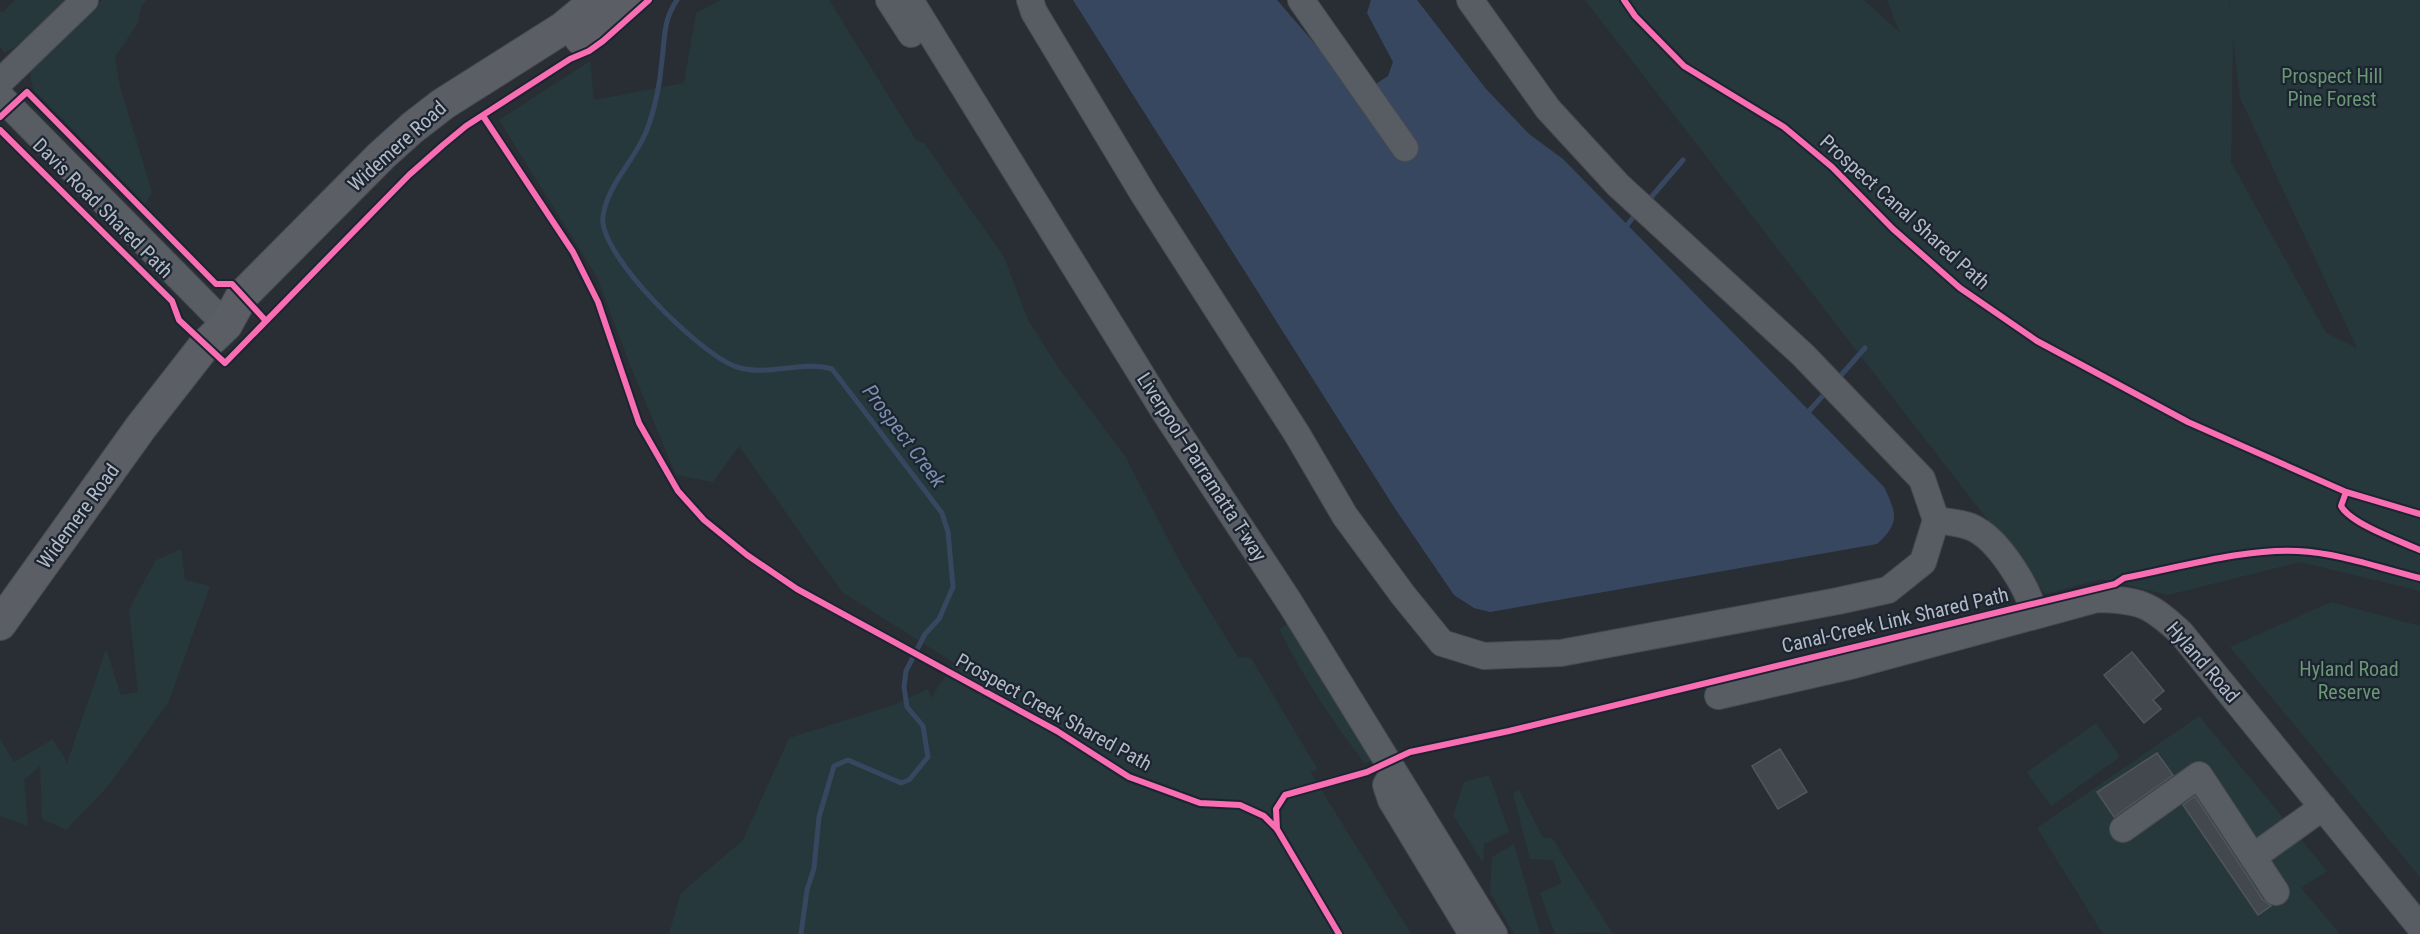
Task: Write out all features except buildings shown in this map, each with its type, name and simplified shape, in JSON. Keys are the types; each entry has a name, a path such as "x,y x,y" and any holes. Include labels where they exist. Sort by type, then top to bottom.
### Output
{"main road":[{"name":"Widemere Road","path":"0,624 141,427 205,345 226,325 256,311 431,137 591,14 628,0"}],"street":[{"path":"0,82 85,0"},
{"path":"890,0 1258,585 1272,602 1282,606 1290,603"},
{"name":"Liverpool–Parramatta T-way","path":"910,0 1162,408 1290,603 1494,934"},
{"path":"1030,0 1034,12 1144,195 1297,434 1345,516 1403,595 1442,643 1484,656 1561,653 1888,590 1923,562 1936,520 1922,479 1803,355 1618,185 1548,109 1470,0"},
{"path":"1302,0 1405,147"},
{"path":"0,96 226,325"},
{"path":"1936,520 1977,529 1993,543 2015,572 2032,604 2034,615"},
{"name":"Hyland Road","path":"1718,696 1854,665 2097,599 2130,600 2157,610 2181,633 2420,927"},
{"path":"1396,775 1386,785 1391,800 1472,934"},
{"path":"2123,829 2199,775 2276,891"},
{"path":"2253,857 2323,807"}],"green space":[{"path":"15,0 70,0 31,35 4,53 0,46 0,11 2,13"},
{"path":"102,0 147,0 141,6 138,23 115,57 120,87 152,192 145,204 33,89 30,73 35,63"},
{"path":"721,0 829,0 916,140 924,143 1004,257 1028,320 1060,370 1125,456 1182,566 1238,657 1251,658 1318,770 1310,772 1411,934 669,934 681,893 743,840 789,738 894,705 928,689 931,698 954,663 842,592 739,446 713,482 676,475 630,365 597,277 499,120 590,61 594,100 684,83 696,13"},
{"name":"Prospect Hill Pine Forest","path":"1585,0 1864,0 1900,33 1887,0 2229,0 2230,7 2230,0 2420,0 2420,591 2300,562 2168,595 2102,579 2045,594","holes":["2233,39 2240,98 2357,348 2326,333 2231,162"]},
{"path":"181,549 185,580 210,586 169,701 108,786 66,830 42,819 40,766 24,780 28,826 0,816 0,739 14,762 53,739 67,763 106,649 121,695 138,692 129,609 156,560"},
{"name":"Hyland Road Reserve","path":"2331,602 2420,626 2420,877 2230,647"},
{"path":"1289,623 1373,759 1365,764 1319,699 1288,647 1279,629"},
{"path":"2199,716 2327,871 2301,888 2340,934 2103,934 2037,828"},
{"path":"2096,723 2120,757 2051,806 2027,772"},
{"path":"1489,775 1509,832 1484,844 1483,863 1453,815 1464,782"},
{"path":"1519,790 1543,838 1552,838 1613,934 1593,932 1555,934 1540,893 1562,883 1553,860 1530,859 1513,793"},
{"path":"1514,844 1540,934 1514,934 1490,893 1492,857"}],"water":[{"path":"1073,0 1277,0 1359,95 1388,76 1393,62 1367,13 1371,0 1417,0 1486,89 1529,134 1563,159 1884,487 1894,517 1890,530 1877,544 1490,612 1474,608 1454,595 1394,507"}],"waterway":[{"name":"Prospect Creek","path":"677,0 667,22 659,86 651,119 637,150 611,192 603,216 606,233 616,254 655,302 700,344 721,359 749,370 808,366 832,369 942,513 948,532 953,587 939,619 925,634 906,671 904,687 907,707 923,726 928,757 909,780 901,783 848,760 834,766 819,817 814,868 807,890 801,934"},
{"path":"1647,202 1683,160"},
{"path":"1627,225 1637,213"},
{"path":"1836,381 1865,348"},
{"path":"1809,411 1828,390"}],"cycle path":[{"name":"Davis Road Shared Path","path":"0,130 172,301 179,320 225,363 409,175 443,145 466,126 570,59 589,51 649,0"},
{"name":"Prospect Canal Shared Path","path":"1624,0 1635,16 1684,66 1784,127 1832,167 1893,229 1960,288 2037,341 2188,422 2346,492 2420,514"},
{"path":"0,117 27,92 216,284 232,284 266,321"},
{"name":"Prospect Creek Shared Path","path":"483,116 573,252 598,302 639,423 678,491 704,520 747,555 797,589 1057,731 1129,777 1200,803 1240,805 1264,816 1277,829 1339,934"},
{"path":"2346,492 2341,506 2346,513 2365,525 2420,550"},
{"name":"Canal-Creek Link Shared Path","path":"1277,829 1276,809 1285,795 1367,772 1410,752 1509,731 2115,584 2124,578 2211,560 2277,551 2329,555 2420,578"}]}
